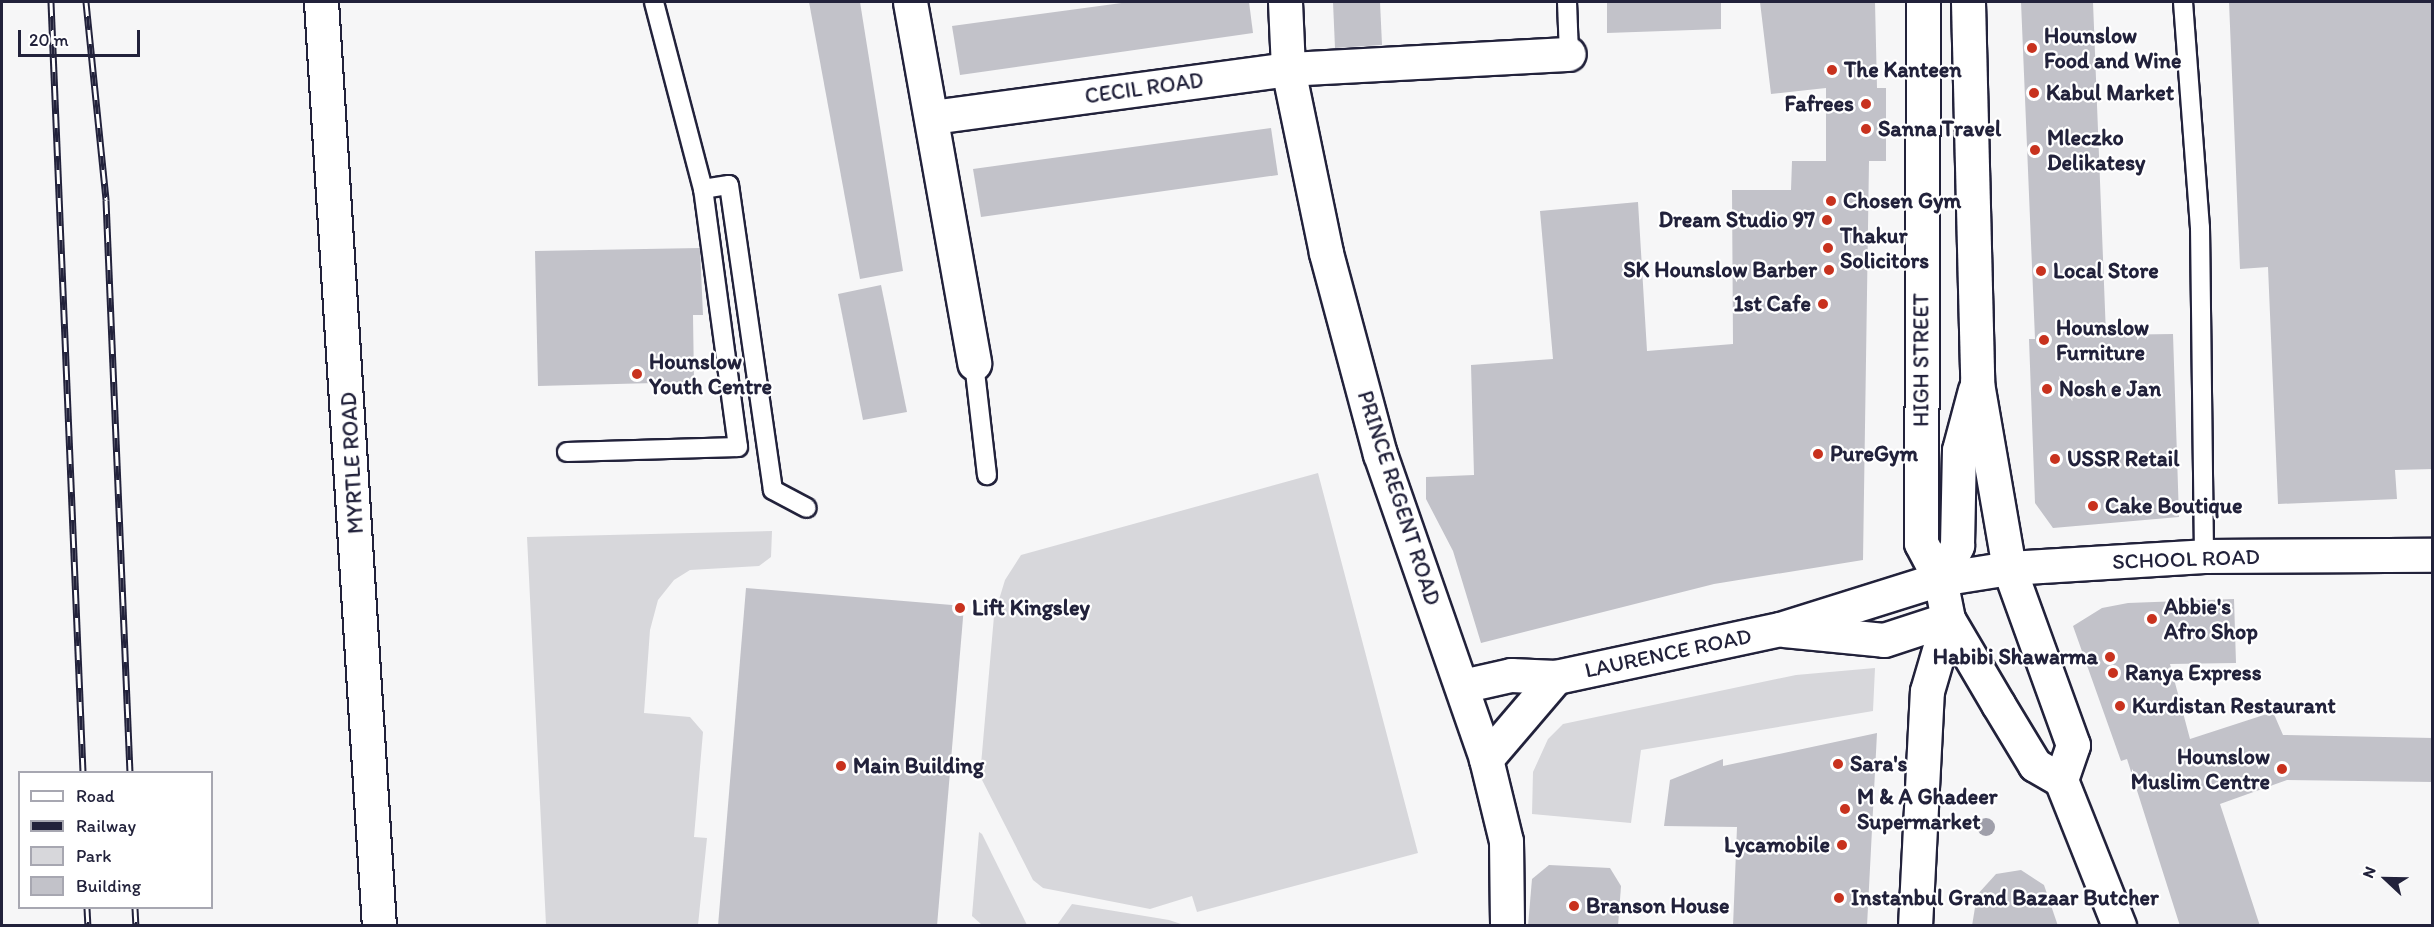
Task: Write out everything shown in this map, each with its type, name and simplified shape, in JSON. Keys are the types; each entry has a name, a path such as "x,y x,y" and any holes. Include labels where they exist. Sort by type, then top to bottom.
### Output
{"street":[{"name":"MYRTLE ROAD","path":"321,2 379,926"},
{"path":"910,2 933,117 974,363"},
{"path":"1285,2 1288,69"},
{"name":"HIGH STREET","path":"1916,926 1927,692 1948,619 1940,579 1921,543 1923,2"},
{"path":"1968,2 1977,383 2009,568 2073,745 2061,780"},
{"name":"CECIL ROAD","path":"933,117 1288,69 1569,54"},
{"name":"PRINCE REGENT ROAD","path":"1288,69 1326,253 1380,454 1486,759 1506,842 1507,926"},
{"path":"1940,579 1957,545 1959,450 1977,383"},
{"name":"SCHOOL ROAD","path":"1940,579 2009,568 2204,556 2433,555"},
{"name":"LAURENCE ROAD","path":"1462,686 1511,675 1556,677 1780,629 1940,579"},
{"path":"1948,619 2035,765 2061,780 2119,926"},
{"name":"LAURENCE ROAD","path":"1780,629 1884,640 1948,619"},
{"name":"LAURENCE ROAD","path":"1486,759 1556,677"}],"lane":[{"path":"567,452 738,447 703,189 654,2"},
{"path":"1567,2 1569,54"},
{"path":"2183,2 2200,227 2204,556"},
{"path":"703,189 729,185 773,490 807,508"},
{"path":"974,363 987,475"}],"green space":[{"path":"1318,473 1418,853 1197,912 1192,896 1150,909 1043,888 1033,880 980,776 994,616 1005,580 1021,555"},
{"path":"772,531 771,557 759,566 690,570 674,580 658,600 650,630 644,713 690,717 703,732 694,837 707,838 698,925 546,925 527,537"},
{"path":"1875,668 1873,711 1641,750 1631,823 1532,814 1533,772 1548,739 1563,724 1796,675"},
{"path":"979,832 1027,925 982,925 972,916"},
{"path":"1072,904 1169,920 1184,925 1057,925"}],"building":[{"path":"809,2 860,2 903,271 860,279"},
{"path":"1129,2 1249,2 1253,33 960,75 952,26"},
{"path":"1333,2 1380,2 1382,45 1335,48"},
{"path":"1607,2 1721,2 1721,29 1607,33"},
{"path":"1760,2 1875,2 1877,88 1886,88 1886,161 1869,161 1863,560 1714,584 1481,643 1453,551 1426,499 1426,477 1474,475 1471,365 1553,359 1540,211 1638,202 1647,351 1733,344 1732,190 1791,190 1792,161 1826,161 1826,88 1771,94"},
{"path":"2021,2 2093,2 2106,335 2173,334 2179,517 2053,528 2035,503 2029,339 2035,339"},
{"path":"2229,2 2433,2 2433,469 2395,470 2397,499 2278,504 2268,267 2240,269"},
{"path":"1271,128 1278,175 981,217 973,169"},
{"path":"700,248 703,315 693,315 694,382 538,386 535,251"},
{"path":"881,285 907,412 863,420 838,294"},
{"name":"Main Building","path":"746,588 964,606 937,926 718,926"},
{"path":"2234,599 2236,663 2170,664 2190,739 2273,712 2283,735 2433,738 2433,782 2287,780 2220,804 2260,926 2180,926 2127,759 2121,761 2073,626 2102,608 2128,603"},
{"path":"1877,733 1867,926 1733,926 1737,827 1664,826 1670,780 1723,759 1723,766"},
{"name":"Branson House","path":"1549,865 1610,868 1621,886 1618,926 1528,926 1532,879"},
{"path":"2021,870 2044,885 2058,926 1972,926 1977,895 1996,874"}],"railway":[{"path":"51,2 83,771"},
{"path":"86,2 106,200 130,771"},
{"path":"87,909 88,926"},
{"path":"135,909 136,926"}],"place":[{"name":"Hounslow Food and Wine","path":"2032,48"},
{"name":"The Kanteen","path":"1832,70"},
{"name":"Kabul Market","path":"2034,93"},
{"name":"Fafrees","path":"1866,104"},
{"name":"Sanna Travel","path":"1866,129"},
{"name":"Mleczko Delikatesy","path":"2035,150"},
{"name":"Chosen Gym","path":"1831,201"},
{"name":"Dream Studio 97","path":"1827,220"},
{"name":"Thakur Solicitors","path":"1828,248"},
{"name":"SK Hounslow Barber","path":"1829,270"},
{"name":"Local Store","path":"2041,271"},
{"name":"1st Cafe","path":"1823,304"},
{"name":"Hounslow Furniture","path":"2044,340"},
{"name":"Hounslow Youth Centre","path":"637,374"},
{"name":"Nosh e Jan","path":"2047,389"},
{"name":"PureGym","path":"1818,454"},
{"name":"USSR Retail","path":"2055,459"},
{"name":"Cake Boutique","path":"2093,506"},
{"name":"Lift Kingsley","path":"960,608"},
{"name":"Abbie's Afro Shop","path":"2152,619"},
{"name":"Habibi Shawarma","path":"2110,657"},
{"name":"Ranya Express","path":"2113,673"},
{"name":"Kurdistan Restaurant","path":"2120,706"},
{"name":"Sara's","path":"1838,764"},
{"name":"Main Building","path":"841,766"},
{"name":"Hounslow Muslim Centre","path":"2282,769"},
{"name":"M & A Ghadeer Supermarket","path":"1845,809"},
{"name":"Lycamobile","path":"1842,845"},
{"name":"Instanbul Grand Bazaar Butcher","path":"1839,898"},
{"name":"Branson House","path":"1574,906"}]}
